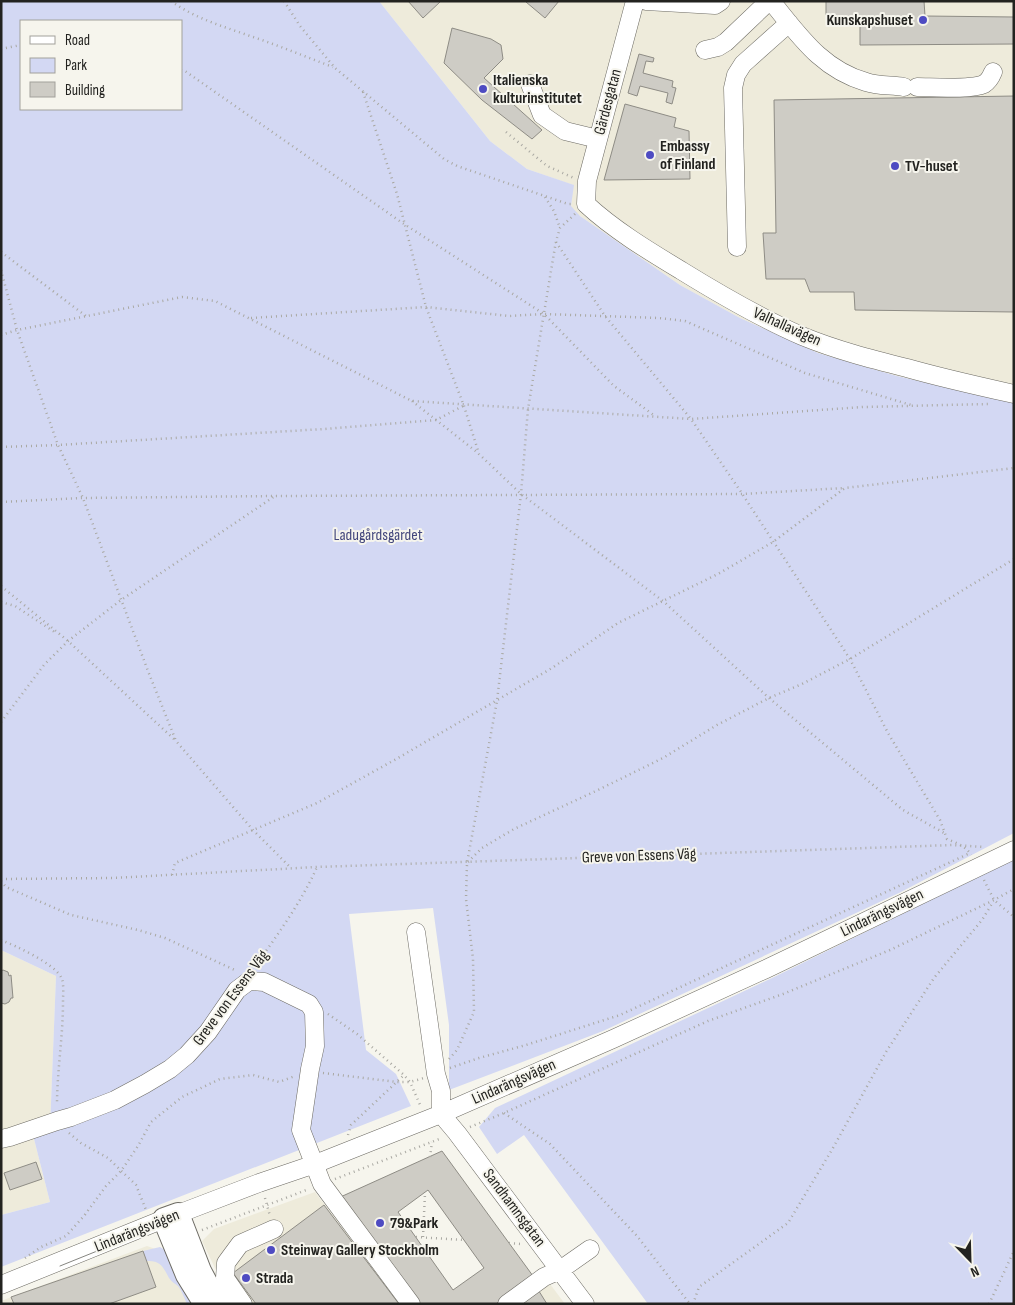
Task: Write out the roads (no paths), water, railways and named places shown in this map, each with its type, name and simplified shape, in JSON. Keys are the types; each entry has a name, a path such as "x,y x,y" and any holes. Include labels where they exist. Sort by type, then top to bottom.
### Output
{"main road":[{"path":"163,1215 187,1275 205,1304"},
{"path":"163,1215 222,1304"}],"street":[{"name":"Gärdesgatan","path":"586,204 587,181 634,1"},
{"path":"646,1 715,5 721,1"},
{"path":"705,50 718,47 726,42 770,1 823,61 842,74 867,83 910,87 975,87 990,79 993,72"},
{"path":"737,247 734,88 736,75 743,64 789,22"},
{"path":"530,84 542,115 565,132 598,139"},
{"name":"Valhallavägen","path":"586,204 601,218 664,261 743,308 802,335 837,349 875,360 1014,394"},
{"name":"Lindarängsvägen","path":"1,1285 163,1215 315,1164 441,1114 613,1039 766,969 1014,850"},
{"path":"416,932 436,1074 441,1091 441,1114"},
{"name":"Greve von Essens Väg","path":"1,1139 10,1138 71,1117 115,1100 145,1084 187,1055 208,1032 237,990 249,981 264,982 309,1004 314,1012 315,1046 309,1072 301,1130 315,1164"},
{"name":"Sandhamnsgatan","path":"441,1114 585,1304"},
{"path":"315,1164 322,1184 411,1304"},
{"path":"243,1304 225,1278 226,1263 240,1244 274,1229"},
{"path":"507,1304 544,1277 560,1270 590,1249"}],"tram line":[{"path":"60,1266 122,1241"}],"place":[{"name":"Kunskapshuset","path":"923,20"},
{"name":"Italienska kulturinstitutet","path":"483,89"},
{"name":"Embassy of Finland","path":"650,155"},
{"name":"TV-huset","path":"895,166"},
{"name":"79&Park","path":"380,1223"},
{"name":"Steinway Gallery Stockholm","path":"271,1250"},
{"name":"Strada","path":"246,1278"}],"park label":[{"name":"Ladugårdsgärdet","path":"378,535"}]}
